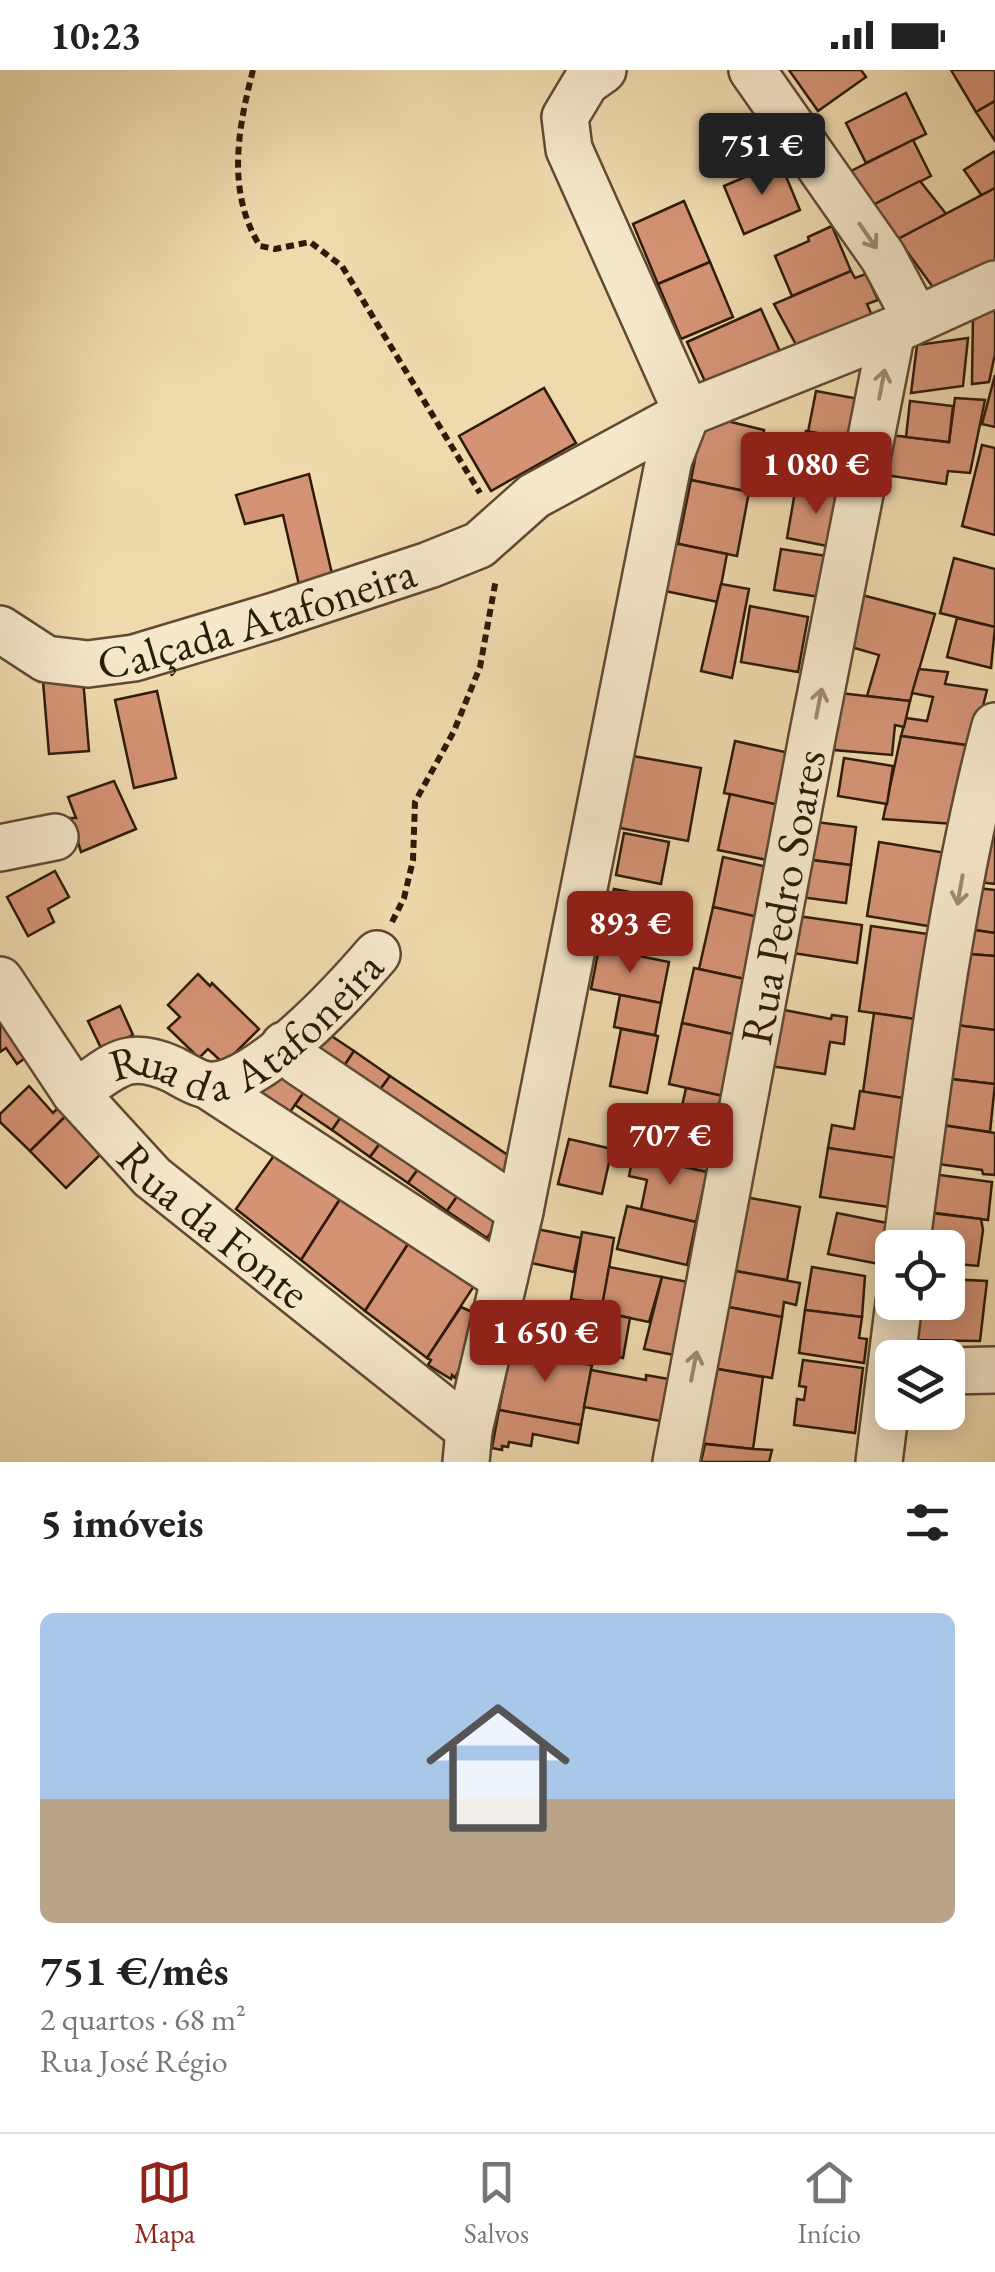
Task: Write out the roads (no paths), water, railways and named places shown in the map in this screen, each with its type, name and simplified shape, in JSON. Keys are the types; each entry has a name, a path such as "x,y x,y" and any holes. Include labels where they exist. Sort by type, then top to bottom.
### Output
{"street":[{"path":"468,1446 520,1210 668,460 687,413 570,149 565,116 586,82 603,70"},
{"path":"752,70 883,258 904,325"},
{"name":"Calçada Atafoneira","path":"0,629 46,658 88,664 134,658 429,565 479,545 534,496 687,413 995,284"},
{"name":"Rua Pedro Soares","path":"676,1462 812,738 904,325"},
{"path":"908,1230 936,1022 986,788 995,726"},
{"path":"0,848 55,837"},
{"name":"Rua da Atafoneira","path":"75,1093 121,1062 138,1058 157,1062 207,1085 243,1077 327,1012 377,954"},
{"name":"Rua da Fonte","path":"0,980 75,1093 152,1177 468,1446"},
{"path":"284,1045 299,1062 520,1210"},
{"path":"207,1085 504,1279"},
{"path":"965,1371 995,1370"},
{"path":"879,1462 883,1430"}]}
